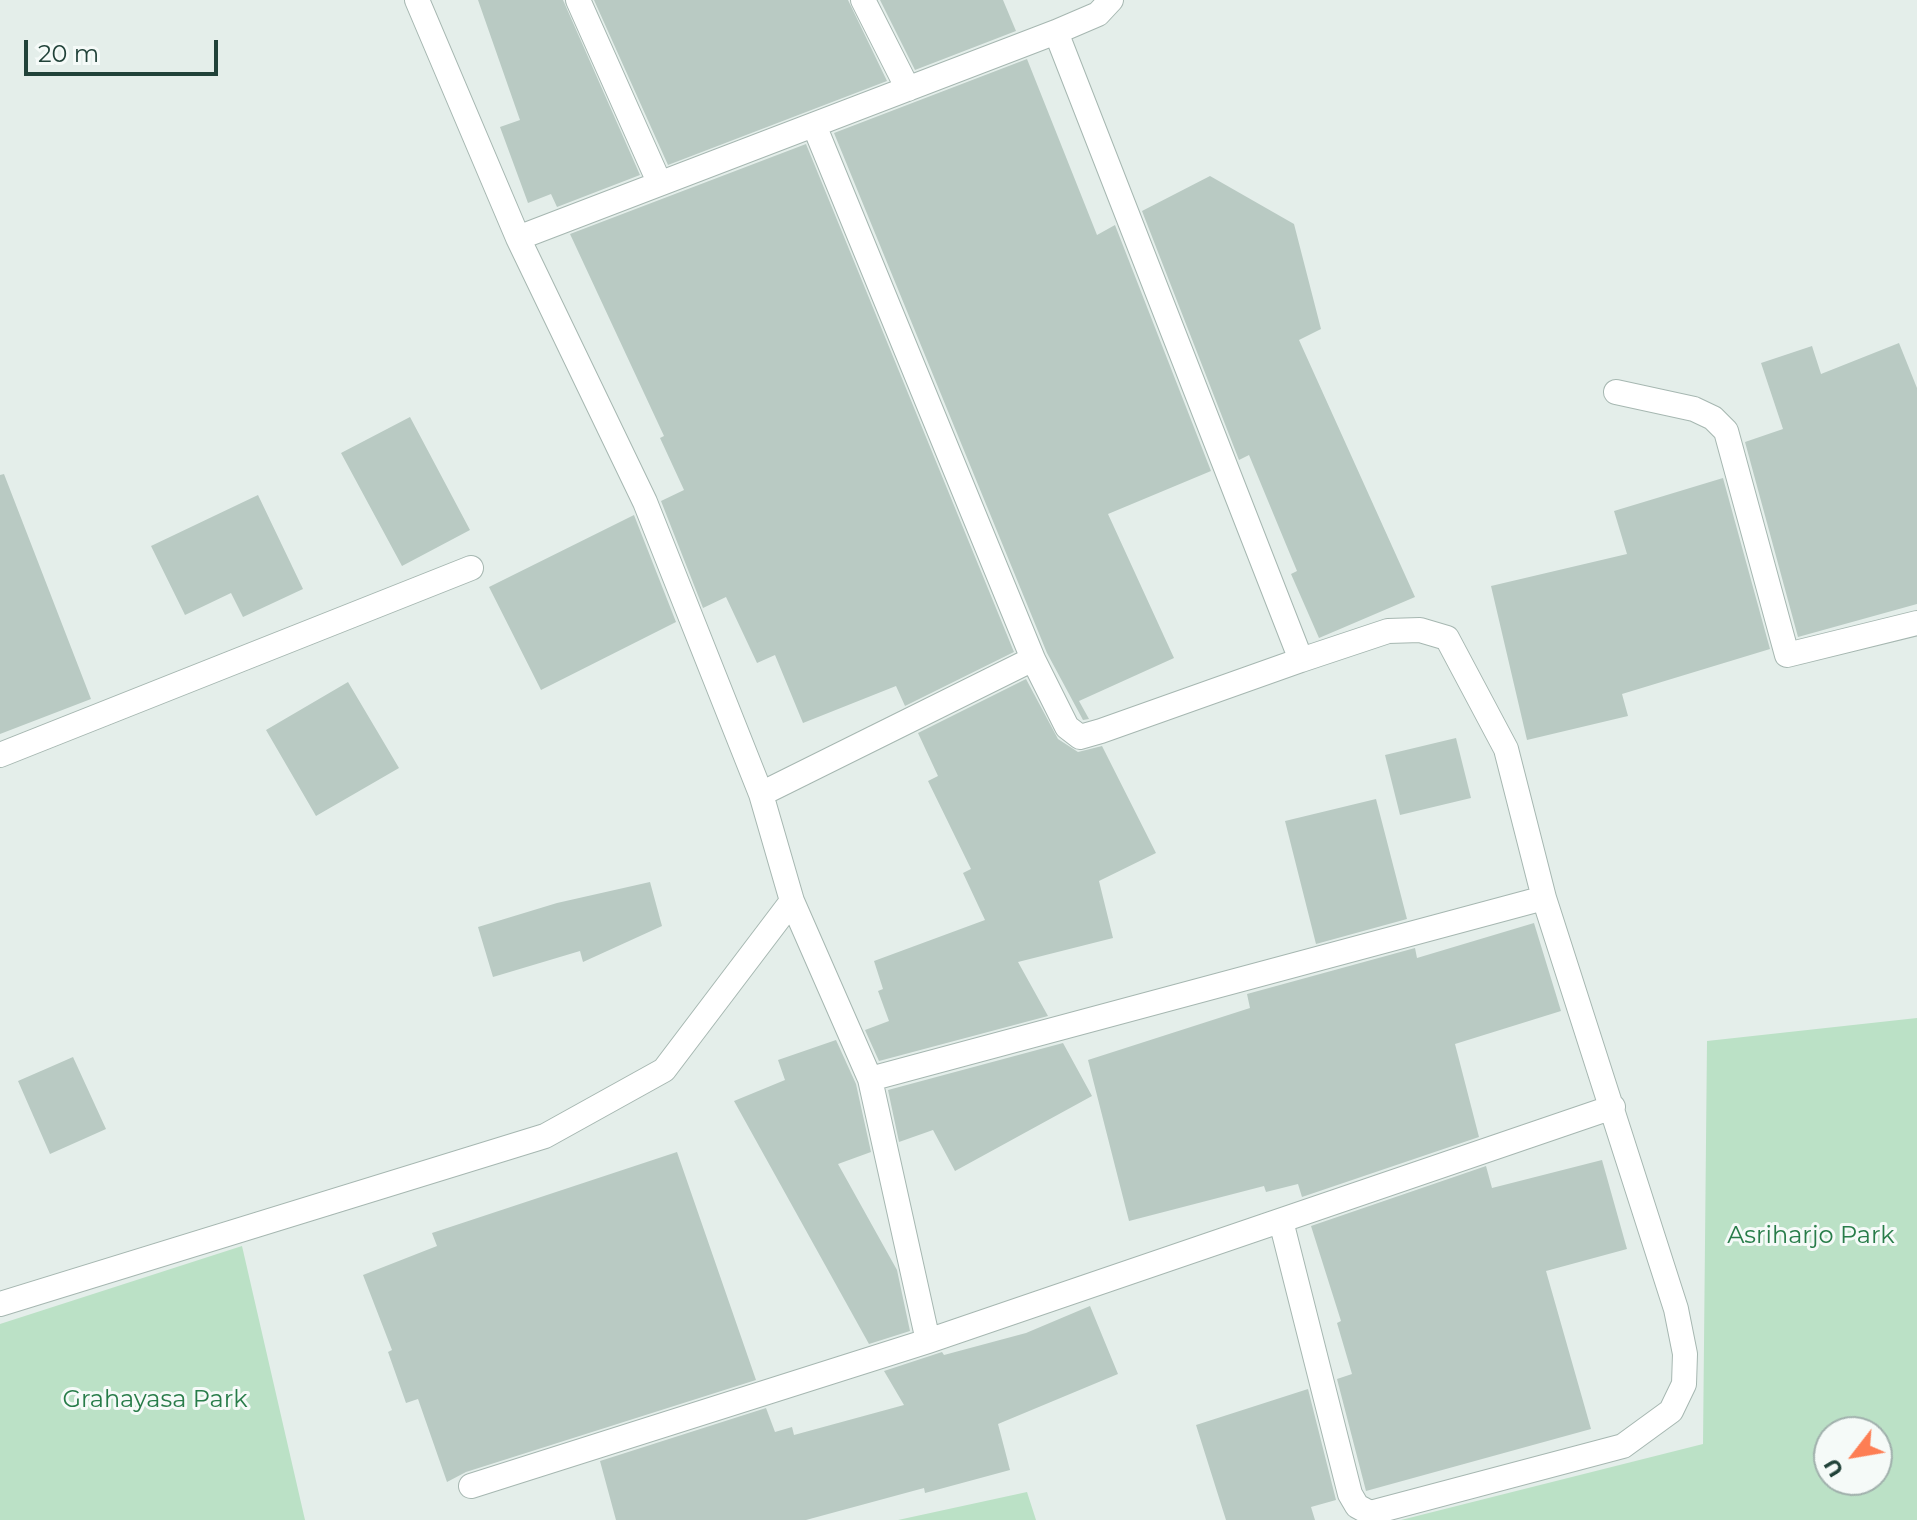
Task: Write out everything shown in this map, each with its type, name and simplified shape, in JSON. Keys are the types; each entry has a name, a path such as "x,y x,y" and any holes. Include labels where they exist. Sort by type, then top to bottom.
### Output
{"street":[{"path":"417,0 518,238 645,502 761,794 792,901 870,1079 928,1341"},
{"path":"578,0 659,182"},
{"path":"863,0 908,89"},
{"path":"518,238 1056,32 1098,14 1111,0"},
{"path":"1056,32 1301,660"},
{"path":"814,125 1033,659 1067,727 1080,737 1388,631 1420,630 1447,638 1506,749 1544,898 1676,1309 1685,1354 1684,1384 1671,1411 1623,1446 1370,1513 1357,1506 1339,1455 1281,1221"},
{"path":"1616,392 1694,409 1713,418 1726,431 1787,655 1917,623"},
{"path":"0,755 471,568"},
{"path":"761,794 1033,659"},
{"path":"870,1079 1544,898"},
{"path":"0,1304 545,1136 664,1070 792,901"},
{"path":"471,1486 928,1341 1613,1107"}],"green space":[{"name":"Asriharjo Park","path":"1917,1018 1917,1520 1401,1520 1703,1444 1707,1041"},
{"name":"Grahayasa Park","path":"242,1246 305,1520 0,1520 0,1324"},
{"path":"1027,1492 1036,1520 898,1520"}],"building":[{"path":"478,0 563,0 640,175 557,207 551,194 528,203 500,127 520,120"},
{"path":"594,0 848,0 887,81 668,165"},
{"path":"880,0 1003,0 1016,31 915,70"},
{"path":"1027,59 1097,235 1115,225 1211,471 1108,514 1174,658 1079,701 1089,719 1083,720 1047,653 834,133"},
{"path":"806,144 1014,652 905,706 896,686 803,723 775,655 757,663 726,597 703,608 661,501 684,490 660,438 664,436 570,234"},
{"path":"1210,176 1294,224 1321,329 1299,340 1415,597 1319,638 1291,574 1297,571 1249,455 1239,460 1142,211"},
{"path":"1899,343 1917,388 1917,604 1798,637 1745,442 1783,429 1761,363 1812,346 1821,374"},
{"path":"410,417 470,530 402,566 341,453"},
{"path":"4,474 91,699 0,734 0,475"},
{"path":"1723,478 1770,649 1622,694 1628,716 1527,740 1491,586 1627,554 1614,511"},
{"path":"258,495 303,589 243,617 231,593 185,615 151,546"},
{"path":"634,515 676,622 541,690 489,587"},
{"path":"1026,679 1058,739 1078,752 1102,746 1156,853 1099,881 1113,938 1018,962 1048,1016 879,1061 865,1030 889,1021 878,991 883,989 874,961 985,920 963,873 971,869 928,781 938,776 918,733"},
{"path":"348,682 399,768 316,816 266,730"},
{"path":"1456,738 1471,798 1400,815 1385,755"},
{"path":"1376,799 1407,919 1316,944 1285,821"},
{"path":"650,882 662,926 583,962 580,951 493,977 478,927 557,903"},
{"path":"1534,923 1561,1011 1455,1044 1479,1137 1302,1197 1298,1184 1266,1192 1264,1186 1129,1221 1088,1060 1250,1008 1247,994 1415,948 1417,958"},
{"path":"836,1040 856,1084 871,1152 838,1164 897,1270 910,1331 869,1344 734,1101 785,1080 778,1060"},
{"path":"1063,1043 1092,1096 955,1171 933,1130 899,1142 888,1090"},
{"path":"73,1057 106,1129 50,1154 18,1081"},
{"path":"677,1152 756,1380 466,1472 447,1482 418,1399 406,1403 388,1352 392,1350 363,1275 437,1246 432,1233"},
{"path":"1602,1160 1627,1249 1546,1271 1591,1429 1366,1491 1337,1379 1352,1374 1337,1323 1341,1321 1311,1226 1486,1166 1492,1188"},
{"path":"1090,1306 1118,1374 998,1424 1010,1470 925,1493 924,1488 806,1520 616,1520 600,1461 766,1408 775,1432 792,1427 794,1435 904,1405 884,1371 942,1352 944,1355 1026,1333"},
{"path":"1308,1389 1336,1500 1311,1507 1315,1520 1226,1520 1196,1425"}]}
